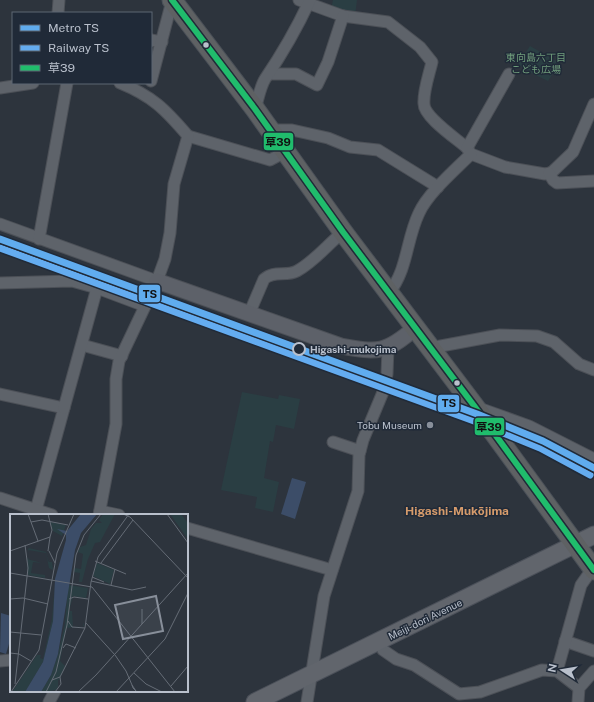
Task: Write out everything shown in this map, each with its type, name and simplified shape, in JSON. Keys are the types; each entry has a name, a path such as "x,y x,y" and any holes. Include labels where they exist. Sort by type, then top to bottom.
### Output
{"highway":[{"path":"172,0 255,109 343,232 430,348 584,548 594,569"}],"main road":[{"name":"Meiji-dori Avenue","path":"279,702 310,688 584,548 594,535"},
{"name":"Meiji-dori Avenue","path":"256,702 310,688 584,548"}],"street":[{"path":"58,12 59,0"},
{"path":"152,74 156,41 172,0"},
{"path":"255,109 265,80 286,48 305,1 343,16 388,22 420,47 432,62 424,97 425,110 469,151 505,167 544,174 549,173 573,152 594,104"},
{"path":"270,74 296,74 316,84 328,62 343,16"},
{"path":"389,293 400,278 419,213 438,187 469,151 509,74"},
{"path":"0,88 26,84"},
{"path":"39,240 67,84"},
{"path":"122,84 147,95 171,116 188,136 270,160 285,152"},
{"path":"147,95 150,84"},
{"path":"270,130 292,130 328,138 350,147 378,150 438,187"},
{"path":"109,514 99,513 116,424 116,379 119,361 157,281 169,244 174,184 188,136"},
{"path":"549,173 553,180 557,183 594,181"},
{"path":"0,224 39,240 341,346 379,351 388,348 415,328"},
{"path":"249,314 264,279 275,273 291,273 298,271 309,264 343,232"},
{"path":"0,283 72,281 97,288 145,306"},
{"path":"36,510 97,288"},
{"path":"430,348 500,335 537,336 554,342 579,364 594,370"},
{"path":"82,344 122,356"},
{"path":"310,688 324,596 358,491 360,452 383,392 388,374 388,348"},
{"path":"0,394 64,408"},
{"path":"475,407 529,426 594,459"},
{"path":"333,442 360,452"},
{"path":"0,498 49,514"},
{"path":"188,528 332,570"},
{"path":"557,671 581,586 594,569"},
{"path":"565,641 594,651"},
{"path":"382,650 396,659 414,665 458,694 480,692 542,670 557,671 579,688"},
{"path":"578,702 579,688 594,671"},
{"path":"49,702 54,692"}],"green space":[{"path":"333,0 357,0 355,16 331,9"},
{"name":"東向島六丁目 こども広場","path":"530,46 560,63 548,81 529,72 518,64"},
{"path":"242,392 278,399 279,395 300,399 294,429 276,425 273,442 270,441 264,478 279,482 273,512 255,508 257,497 221,490"}],"water":[{"path":"292,478 306,482 295,519 281,514"},
{"path":"1,613 10,616 10,640 6,654 0,652"}],"metro line":[{"name":"TS","path":"0,239 477,414 543,441 594,468"}],"rail line":[{"name":"TS","path":"0,248 474,421 540,448 590,475"}],"transit line":[{"name":"草39","path":"172,0 255,109 343,232 475,407 594,570"}],"place":[{"name":"Higashi-mukojima","path":"299,349"},
{"name":"Tobu Museum","path":"430,425"}],"district":[{"name":"Higashi-Mukōjima","path":"457,511"}]}
